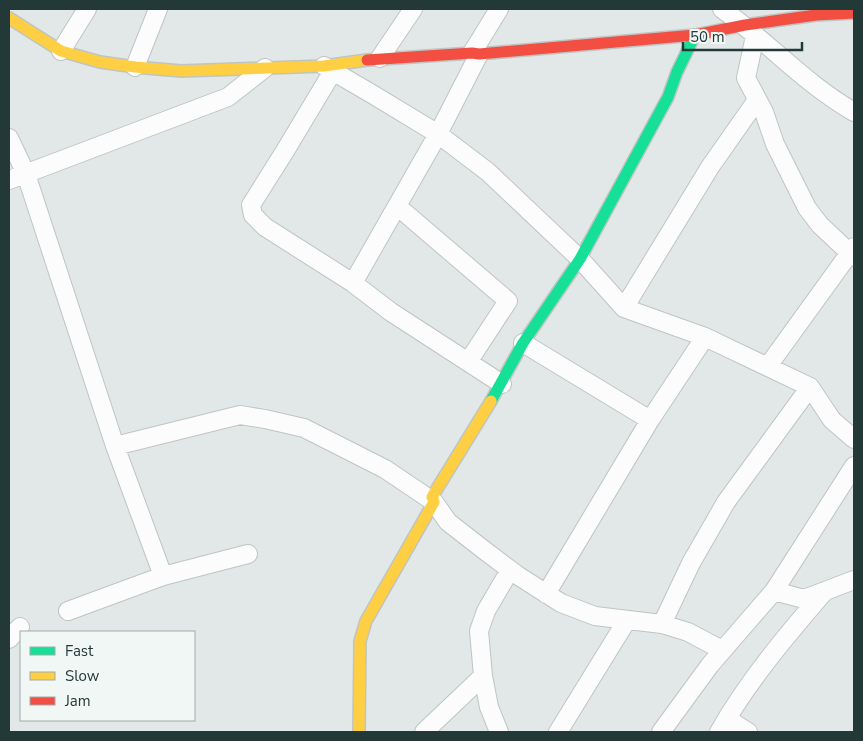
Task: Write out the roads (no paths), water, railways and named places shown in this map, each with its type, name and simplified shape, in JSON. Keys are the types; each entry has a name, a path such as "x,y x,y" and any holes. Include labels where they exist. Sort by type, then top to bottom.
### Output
{"street":[{"path":"61,51 87,9"},
{"path":"135,67 158,9"},
{"path":"380,58 413,9"},
{"path":"353,282 438,134 475,53 499,9"},
{"path":"722,9 750,30 798,72 840,104 854,112"},
{"path":"9,18 61,51 100,62 181,71 265,68 328,69 380,58 475,53 750,30 811,12 854,13"},
{"path":"750,30 746,78 758,100 775,144 807,208 820,225 853,252 768,366"},
{"path":"695,34 677,72 668,97 580,259 523,343 502,384 432,497 448,522 510,570 561,603 595,616 662,624 688,632 722,650"},
{"path":"9,180 228,97 265,68"},
{"path":"328,69 438,134 488,172 580,259 624,308 705,337 810,387 832,420 854,439"},
{"path":"328,69 277,165 251,205 253,215 265,227 353,282 391,312 502,384"},
{"path":"624,308 710,167 758,100"},
{"path":"9,138 26,174 115,446 163,576"},
{"path":"397,206 508,301 468,362"},
{"path":"546,594 650,420 705,337"},
{"path":"523,343 650,420"},
{"path":"662,624 692,563 726,502 810,387"},
{"path":"115,446 240,416 265,419 304,428 385,469 434,502"},
{"path":"661,732 722,650 774,591 854,466"},
{"path":"359,732 360,641 366,621 434,502"},
{"path":"68,611 163,576 248,554"},
{"path":"499,732 489,707 483,676 479,631 486,610 510,570"},
{"path":"774,591 804,599 854,580"},
{"path":"748,732 723,726 760,670 824,592"},
{"path":"558,732 627,620"},
{"path":"424,732 483,676"}]}
